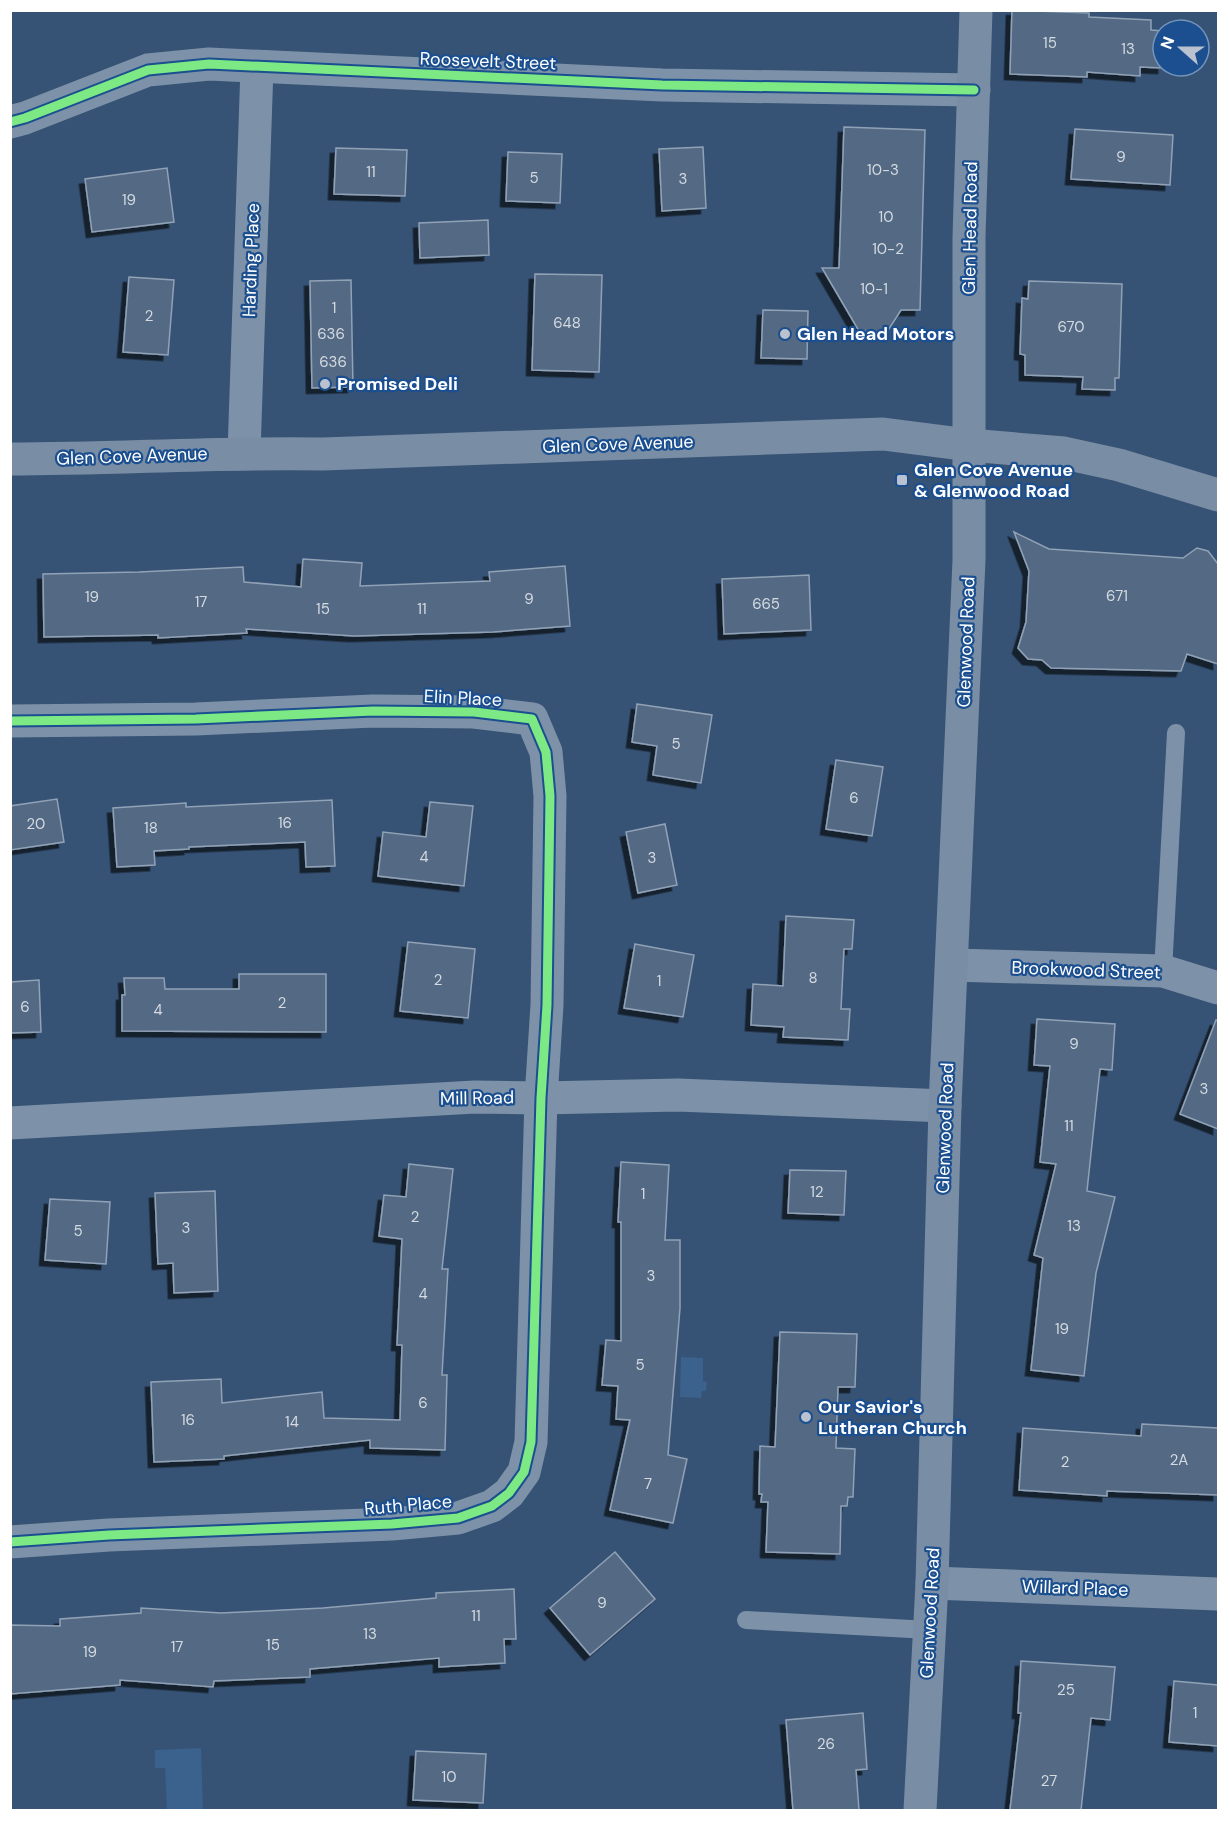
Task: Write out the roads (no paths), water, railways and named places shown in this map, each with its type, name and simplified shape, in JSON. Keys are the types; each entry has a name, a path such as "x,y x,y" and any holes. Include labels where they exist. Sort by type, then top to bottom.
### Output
{"main road":[{"name":"Glen Head Road","path":"969,445 969,237 976,10"},
{"name":"Glen Cove Avenue","path":"10,459 104,459 244,453 323,454 882,434 969,445 1064,453 1119,465 1218,495"},
{"name":"Glenwood Road","path":"920,1810 932,1582 945,1106 969,561 969,445"}],"street":[{"name":"Roosevelt Street","path":"10,122 148,70 209,64 662,85 974,90"},
{"name":"Harding Place","path":"244,453 257,68"},
{"name":"Elin Place","path":"10,721 196,719 373,711 474,712 532,719 546,753 550,796 547,1005 542,1098"},
{"name":"Brookwood Street","path":"952,965 1163,971 1218,988"},
{"name":"Mill Road","path":"10,1123 474,1097 678,1095 945,1106"},
{"name":"Ruth Place","path":"10,1542 109,1534 392,1524 458,1518 492,1506 509,1493 524,1472 531,1442 542,1098"},
{"name":"Willard Place","path":"932,1582 1218,1594"}],"lane":[{"path":"1163,971 1176,733"},
{"path":"746,1620 929,1630"}],"water":[{"path":"681,1357 703,1358 703,1381 707,1382 706,1391 702,1391 701,1398 680,1397"},
{"path":"201,1748 203,1810 167,1810 165,1768 155,1768 155,1750"}],"place":[{"name":"Glen Head Motors","path":"785,334"},
{"name":"Promised Deli","path":"325,384"},
{"name":"Glen Cove Avenue & Glenwood Road","path":"902,480"},
{"name":"Our Savior's Lutheran Church","path":"806,1417"}]}
